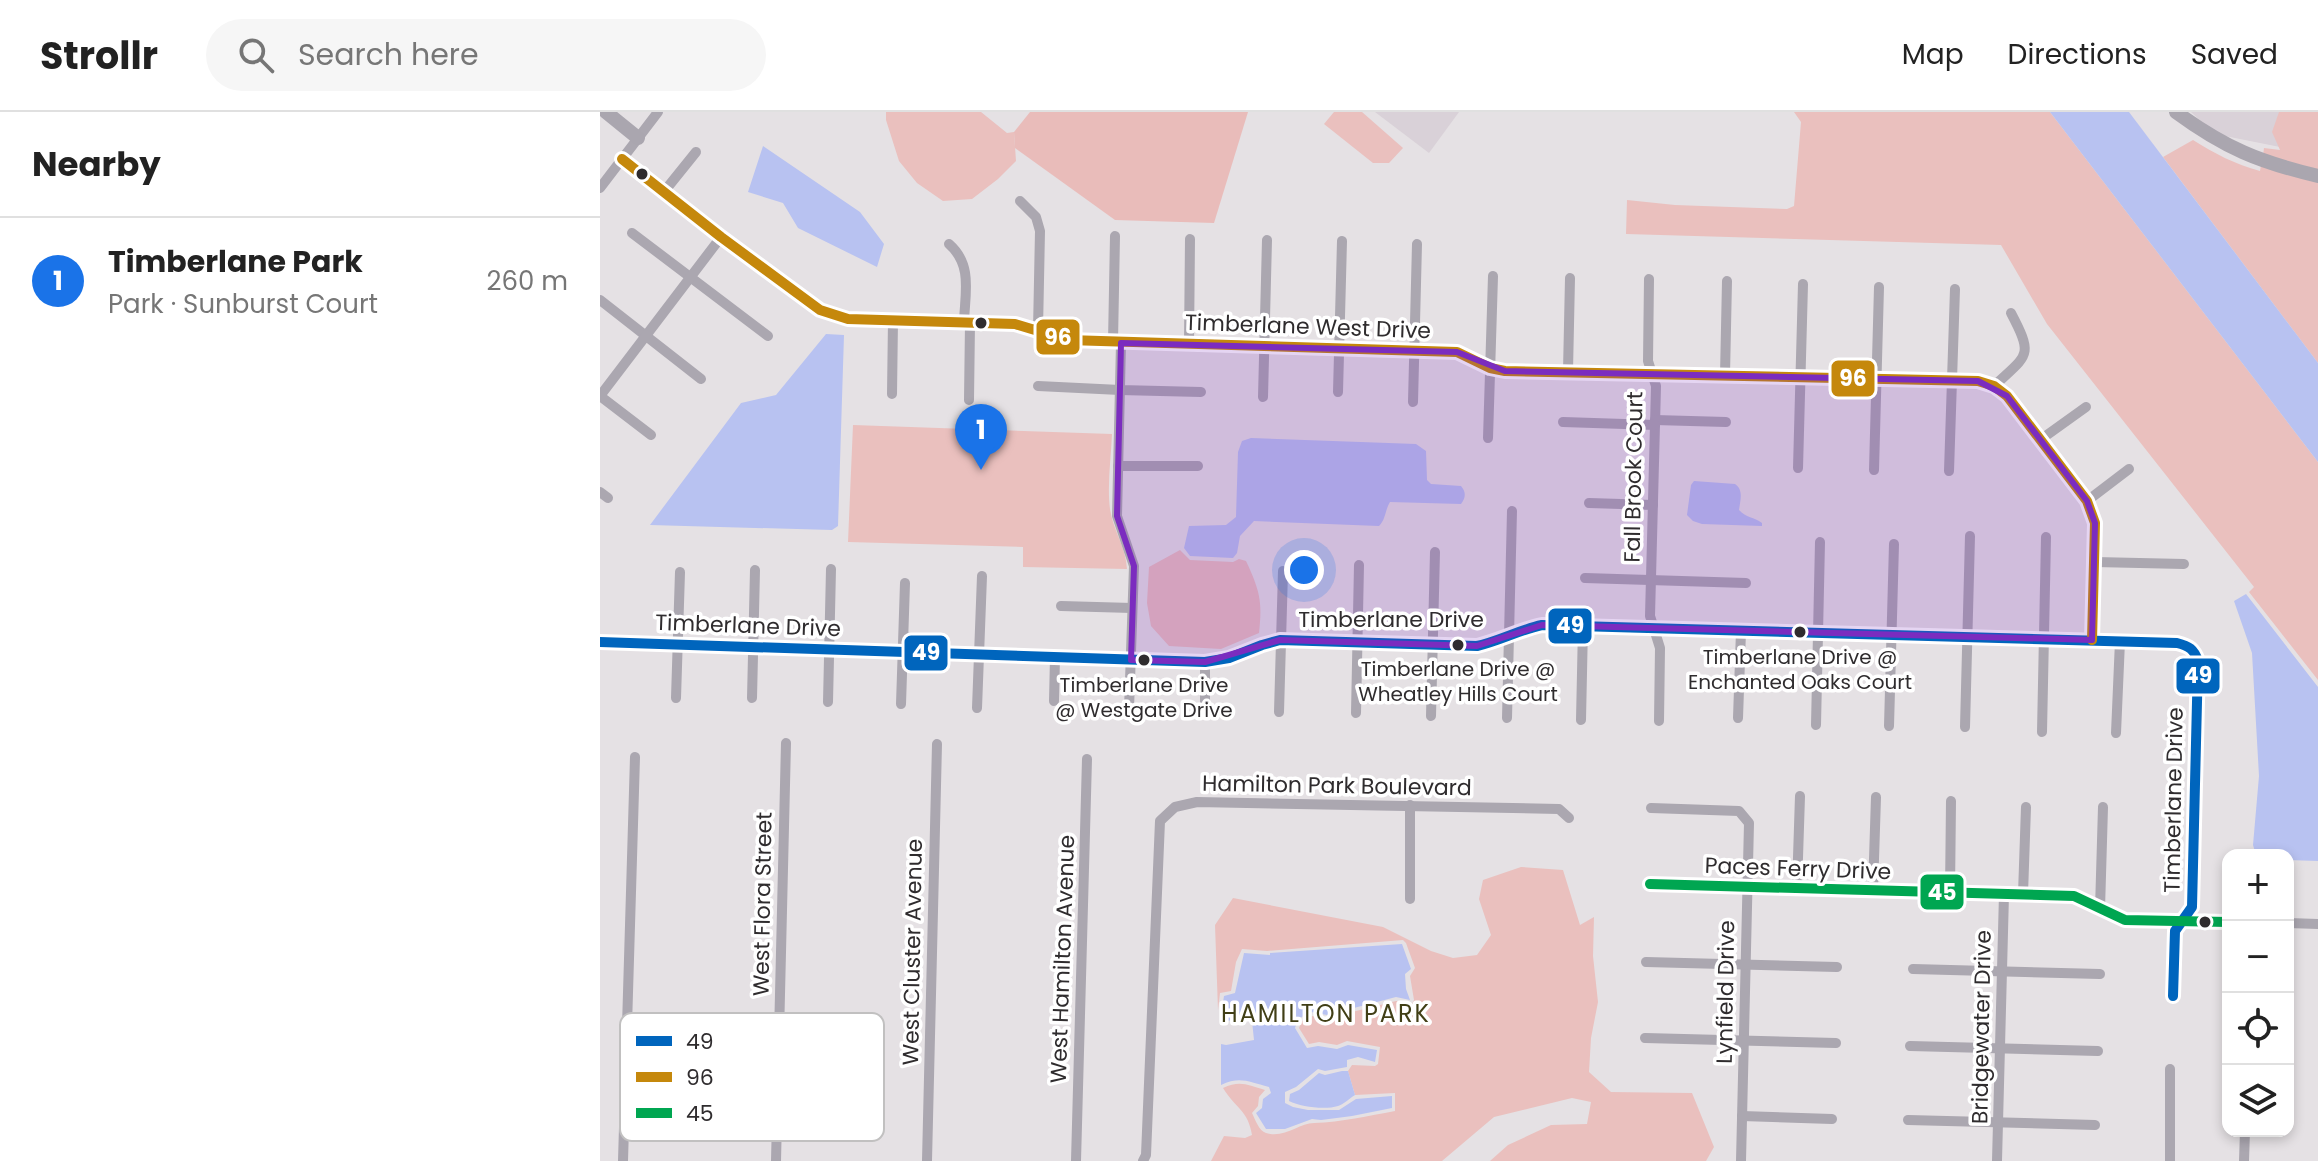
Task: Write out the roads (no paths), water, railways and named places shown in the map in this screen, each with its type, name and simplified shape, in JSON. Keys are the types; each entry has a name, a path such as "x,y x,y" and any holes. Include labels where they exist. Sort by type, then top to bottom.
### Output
{"street":[{"path":"606,112 638,138"},
{"path":"600,188 658,112"},
{"path":"2176,112 2213,138 2246,155 2318,176"},
{"path":"663,193 696,152"},
{"name":"Timberlane West Drive","path":"622,159 820,310 848,319 1015,324 1068,340 1457,352 1490,368 1505,371 1952,380 1978,381 1994,386"},
{"path":"1020,201 1036,217 1040,231 1038,330"},
{"path":"632,233 768,336"},
{"path":"1115,236 1120,390 1117,516 1134,566 1129,709"},
{"path":"651,435 600,396 721,237"},
{"path":"1189,344 1190,239"},
{"path":"1263,397 1267,240"},
{"path":"1338,392 1342,241"},
{"path":"949,244 960,253 965,266 969,400"},
{"path":"1413,402 1417,244"},
{"path":"1488,438 1493,276"},
{"path":"1568,371 1570,278"},
{"name":"Fall Brook Court","path":"1649,279 1648,361 1656,386 1650,616 1660,648 1659,721"},
{"path":"1725,375 1727,281"},
{"path":"1798,468 1803,284"},
{"path":"1874,470 1879,287"},
{"path":"1949,471 1955,289"},
{"path":"600,300 701,379"},
{"path":"2011,313 2024,338 2026,351 1994,386 2007,396 2087,501 2095,523 2092,640"},
{"path":"892,394 893,320"},
{"path":"1038,386 1201,392"},
{"path":"2040,440 2086,407"},
{"path":"1563,422 1726,422"},
{"path":"1118,466 1198,466"},
{"path":"2087,501 2129,469"},
{"path":"1589,503 1653,505"},
{"path":"1507,718 1512,511"},
{"path":"1965,727 1970,536"},
{"path":"2042,732 2046,537"},
{"path":"1816,725 1820,542"},
{"path":"1889,726 1894,544"},
{"path":"1431,716 1435,552"},
{"path":"2095,562 2184,564"},
{"path":"1356,713 1359,565"},
{"path":"828,702 831,569"},
{"path":"752,698 755,570"},
{"path":"1279,712 1283,571"},
{"path":"676,698 680,572"},
{"path":"977,708 982,576"},
{"path":"1585,578 1746,583"},
{"path":"901,704 905,583"},
{"path":"1061,606 1132,608"},
{"name":"Timberlane Drive","path":"600,643 1205,662 1229,658 1280,640 1477,646 1542,625 2177,643 2195,651 2198,661 2192,907 2184,922"},
{"path":"1581,720 1583,626"},
{"path":"1738,718 1741,631"},
{"path":"2116,733 2120,641"},
{"path":"1054,701 1055,657"},
{"path":"1205,662 1205,710"},
{"name":"West Flora Street","path":"780,1013 786,743"},
{"name":"West Cluster Avenue","path":"927,1161 937,744"},
{"path":"627,1013 635,757"},
{"name":"West Hamilton Avenue","path":"1076,1161 1087,759"},
{"path":"1797,888 1800,796"},
{"path":"1873,890 1876,797"},
{"path":"1950,892 1951,801"},
{"name":"Hamilton Park Boulevard","path":"1143,1161 1146,1155 1160,821 1175,807 1197,802 1559,809 1569,818"},
{"path":"1410,805 1410,899"},
{"path":"2023,894 2026,807"},
{"path":"2100,909 2103,807"},
{"name":"Lynfield Drive","path":"1651,808 1739,811 1749,823 1741,1161"},
{"name":"Paces Ferry Drive","path":"1650,884 2074,896 2125,920 2222,922"},
{"name":"Bridgewater Drive","path":"1997,1161 2004,894"},
{"path":"2173,996 2175,931 2184,922"},
{"path":"2294,923 2318,924"},
{"path":"1646,962 1837,967"},
{"path":"1913,969 2100,974"},
{"path":"1645,1038 1836,1043"},
{"path":"1910,1046 2098,1051"},
{"path":"2170,1069 2170,1161"},
{"path":"1742,1116 1832,1119"},
{"path":"1908,1120 2095,1125"},
{"path":"2244,1161 2245,1137"},
{"path":"623,1161 624,1141"},
{"name":"West Flora Street","path":"776,1141 776,1161"}],"water":[{"path":"2050,112 2129,112 2318,363 2318,462"},
{"path":"763,146 860,212 884,244 877,267 798,228 783,203 748,192"},
{"path":"826,334 844,335 838,526 832,530 650,525 741,403 776,395"},
{"path":"1251,438 1416,444 1426,451 1427,480 1431,484 1461,486 1465,497 1461,504 1390,502 1379,526 1254,521 1240,536 1233,558 1190,556 1184,548 1189,526 1226,525 1236,517 1238,452 1242,441"},
{"path":"1694,481 1735,484 1740,492 1739,510 1762,523 1762,526 1693,521 1687,515"},
{"path":"2246,594 2318,687 2318,861 2294,860 2294,849 2254,849 2259,776 2252,653 2234,601"},
{"path":"1402,944 1411,969 1405,974 1410,1000 1396,997 1327,1015 1311,1012 1298,1019 1295,1028 1307,1048 1337,1049 1348,1045 1377,1050 1375,1062 1358,1057 1347,1060 1347,1067 1325,1071 1318,1069 1285,1092 1285,1103 1308,1110 1339,1110 1356,1099 1392,1096 1392,1108 1352,1116 1312,1119 1285,1129 1266,1129 1256,1113 1262,1108 1263,1099 1271,1093 1269,1087 1239,1080 1221,1085 1221,1044 1254,1040 1252,1021 1226,1021 1221,1015 1224,996 1235,993 1244,953 1270,955"},
{"path":"1348,1071 1355,1095 1342,1104 1320,1108 1289,1101 1290,1094 1319,1073 1325,1075"}],"place":[{"name":"Timberlane Park","path":"981,470"},
{"name":"Timberlane Drive @ Enchanted Oaks Court","path":"1800,632"},
{"name":"Timberlane Drive @ Wheatley Hills Court","path":"1458,645"},
{"name":"Timberlane Drive @ Westgate Drive","path":"1144,660"}],"district":[{"name":"HAMILTON PARK","path":"1326,1014"}]}
